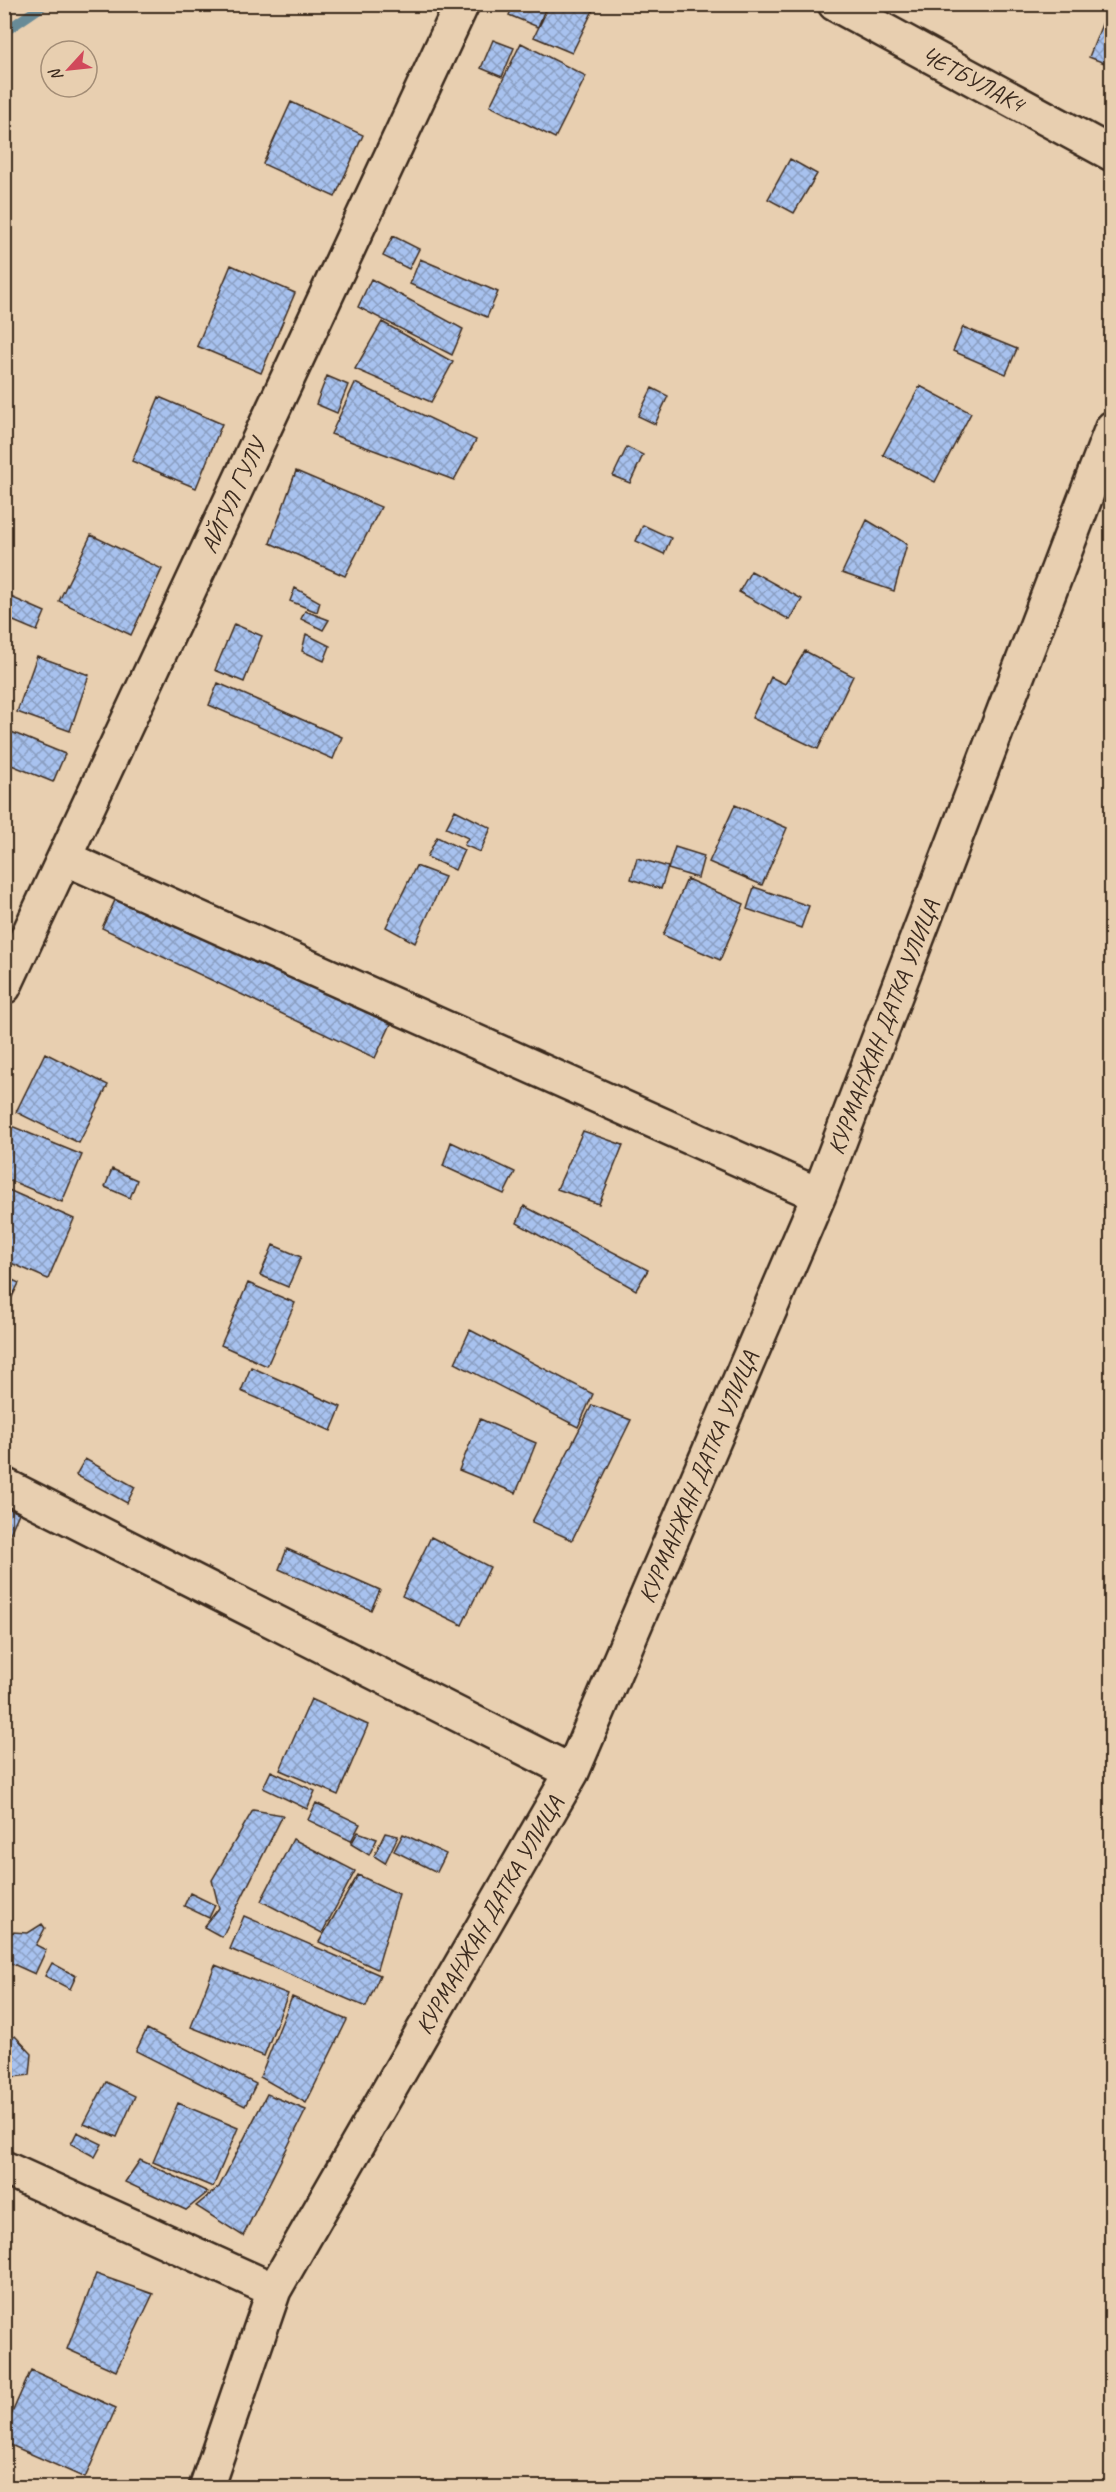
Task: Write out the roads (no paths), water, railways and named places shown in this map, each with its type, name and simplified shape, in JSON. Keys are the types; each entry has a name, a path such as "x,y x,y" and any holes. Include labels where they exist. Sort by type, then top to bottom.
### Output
{"street":[{"name":"АЙГУЛ ГУЛУ","path":"4,987 462,4"},
{"name":"ЧЕТБУЛАК4","path":"834,4 1112,154"},
{"name":"КУРМАНЖАН ДАТКА УЛИЦА","path":"206,2487 274,2290 572,1772 819,1195 1112,428"},
{"path":"65,858 819,1195"},
{"path":"4,1485 572,1772"},
{"path":"4,2168 274,2290"}],"waterway":[{"path":"4,32 45,4"}]}
